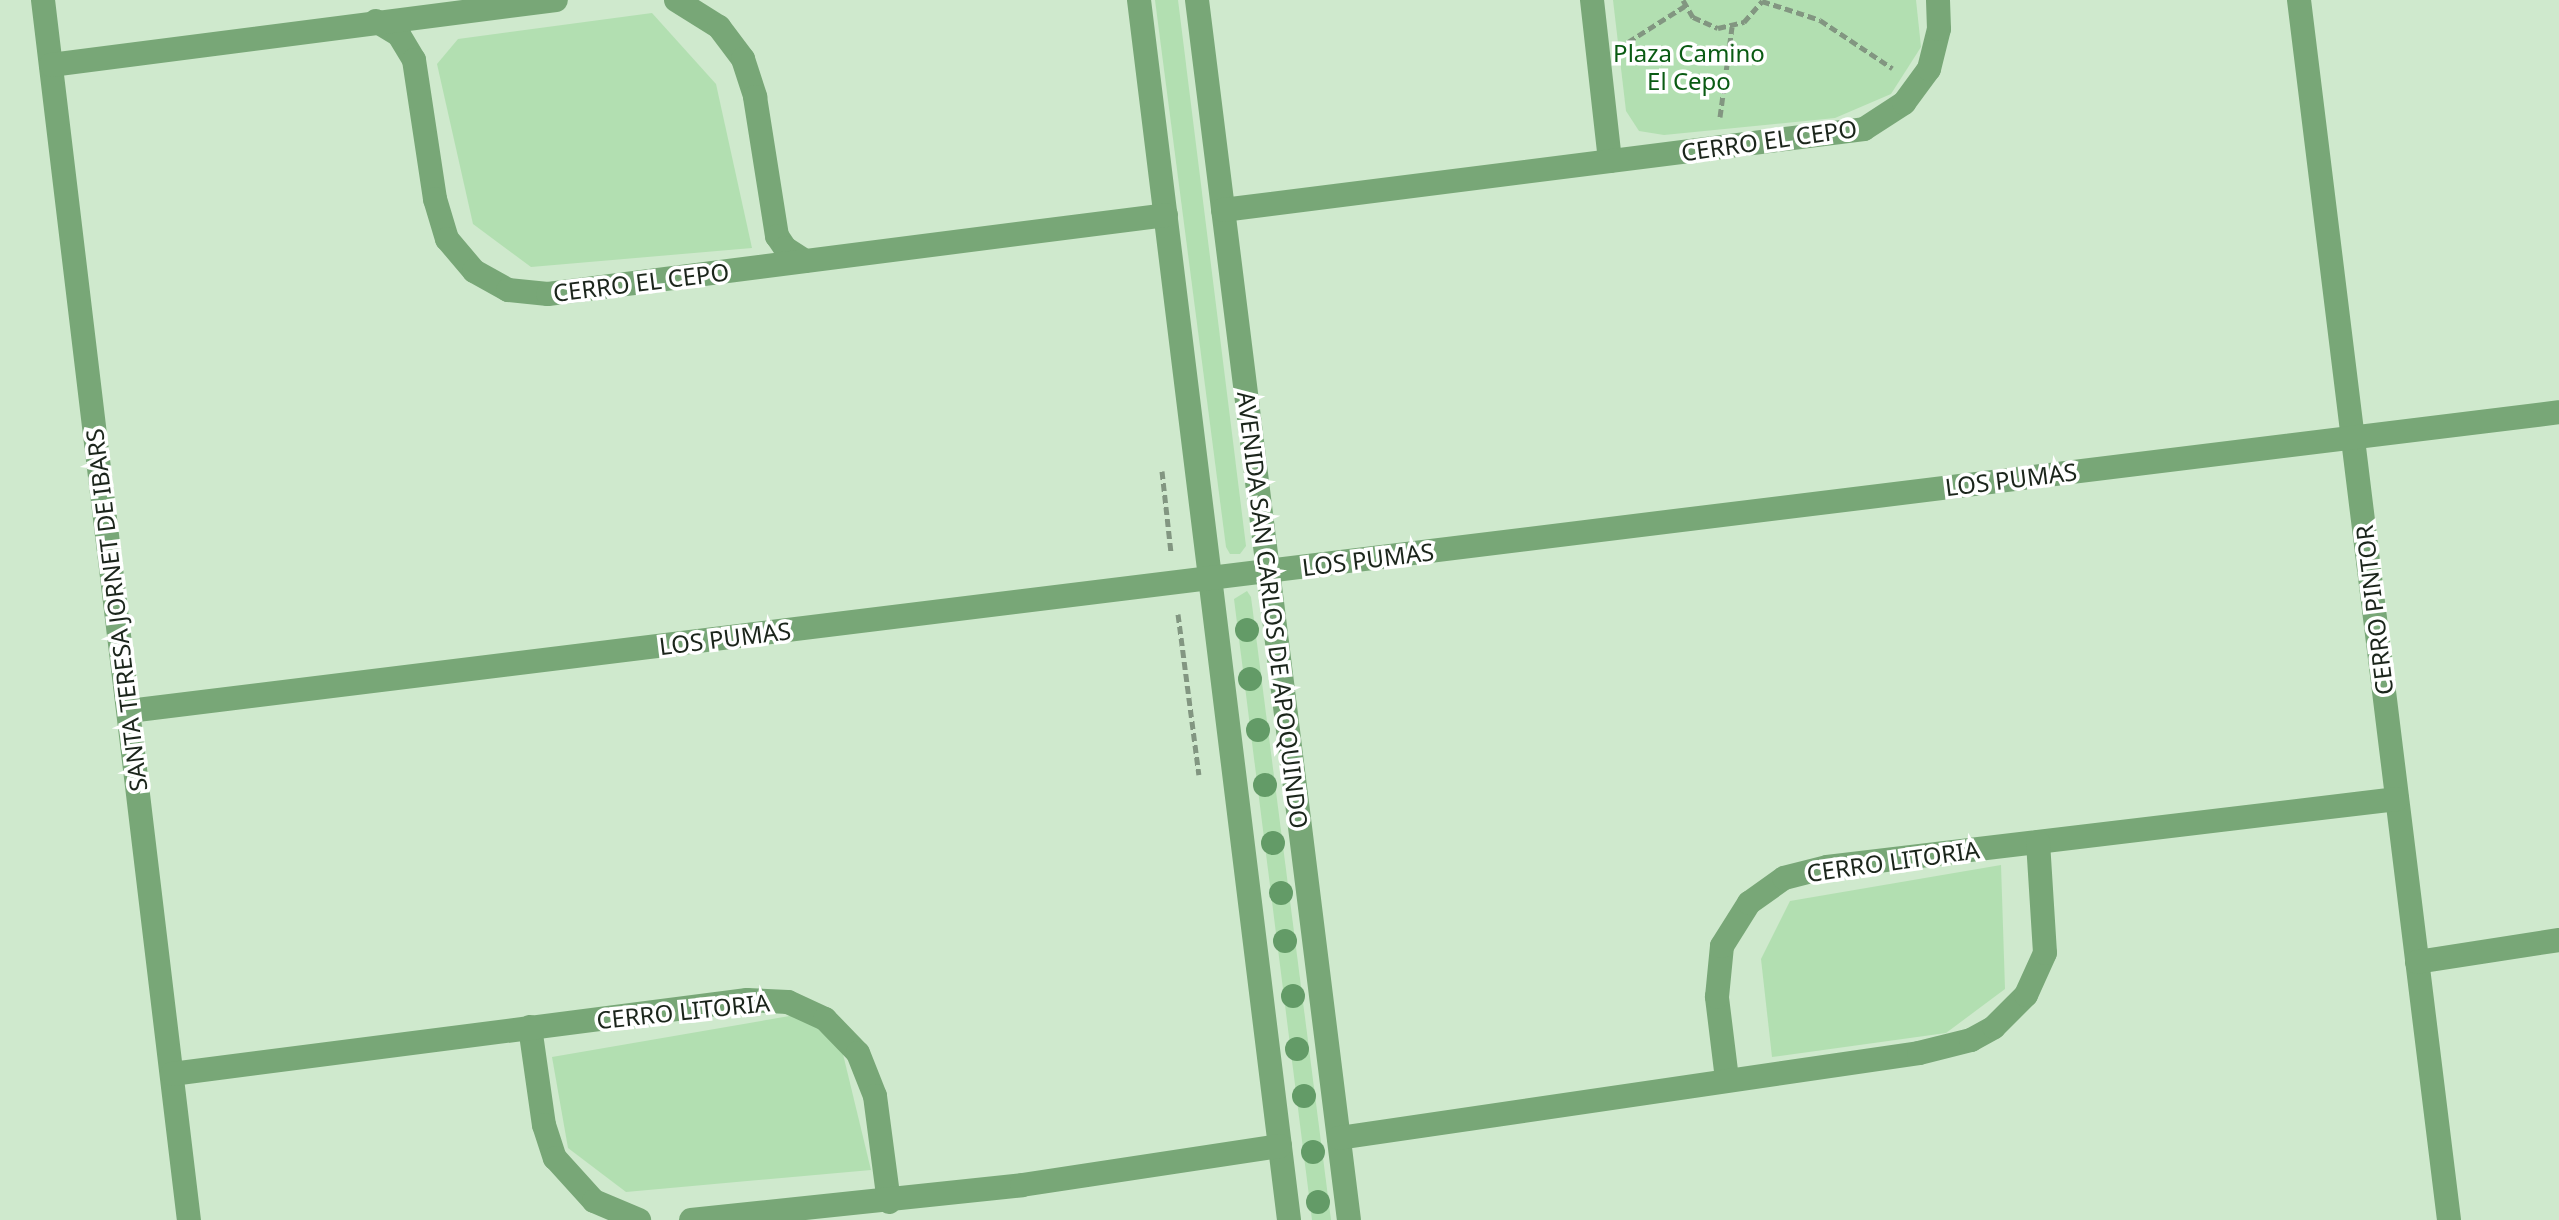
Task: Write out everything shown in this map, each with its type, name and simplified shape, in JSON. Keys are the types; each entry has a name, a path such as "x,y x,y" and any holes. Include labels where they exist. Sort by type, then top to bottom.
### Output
{"street":[{"name":"SANTA TERESA JORNET DE IBARS","path":"43,0 189,1220"},
{"path":"51,65 556,0"},
{"path":"676,0 719,27 743,59 755,97 777,236 785,248 805,261"},
{"path":"1139,0 1289,1220"},
{"name":"AVENIDA SAN CARLOS DE APOQUINDO","path":"1197,0 1349,1220"},
{"path":"1592,0 1610,161"},
{"name":"CERRO EL CEPO","path":"1223,210 1864,129 1887,117 1919,86 1935,50 1938,0"},
{"name":"CERRO PINTOR","path":"2299,0 2449,1220"},
{"name":"CERRO EL CEPO","path":"376,21 399,35 414,60 435,199 447,239 490,282 528,294 548,294 1166,215"},
{"name":"LOS PUMAS","path":"129,711 2559,412"},
{"name":"CERRO LITORIA","path":"1727,1079 1717,972 1734,923 1765,888 1805,870 2397,799"},
{"path":"1339,1138 1945,1049 1994,1027 2026,995 2045,953 2038,842"},
{"path":"2417,962 2559,940"},
{"name":"CERRO LITORIA","path":"172,1074 747,1000 807,1009 843,1034 868,1075 889,1202"},
{"path":"530,1027 544,1125 555,1158 594,1201 639,1220"},
{"path":"691,1220 889,1202 1280,1146"}],"path":[{"path":"1599,61 1684,3 1705,24 1732,27 1754,13 1762,0 1820,20 1919,86"},
{"path":"1716,149 1732,27"}],"green space":[{"path":"1155,0 1178,0 1246,546 1240,554 1230,554 1226,547"},
{"name":"Plaza Camino El Cepo","path":"1613,0 1916,0 1921,47 1891,94 1835,118 1664,135 1639,131 1626,111"},
{"path":"652,13 716,84 752,248 531,267 473,224 437,64 458,39"},
{"path":"1247,591 1251,597 1331,1220 1312,1220 1234,599"},
{"path":"2001,865 2005,989 1946,1033 1772,1057 1761,959 1790,901"},
{"path":"801,1014 842,1050 871,1170 626,1192 568,1148 552,1057"}]}
